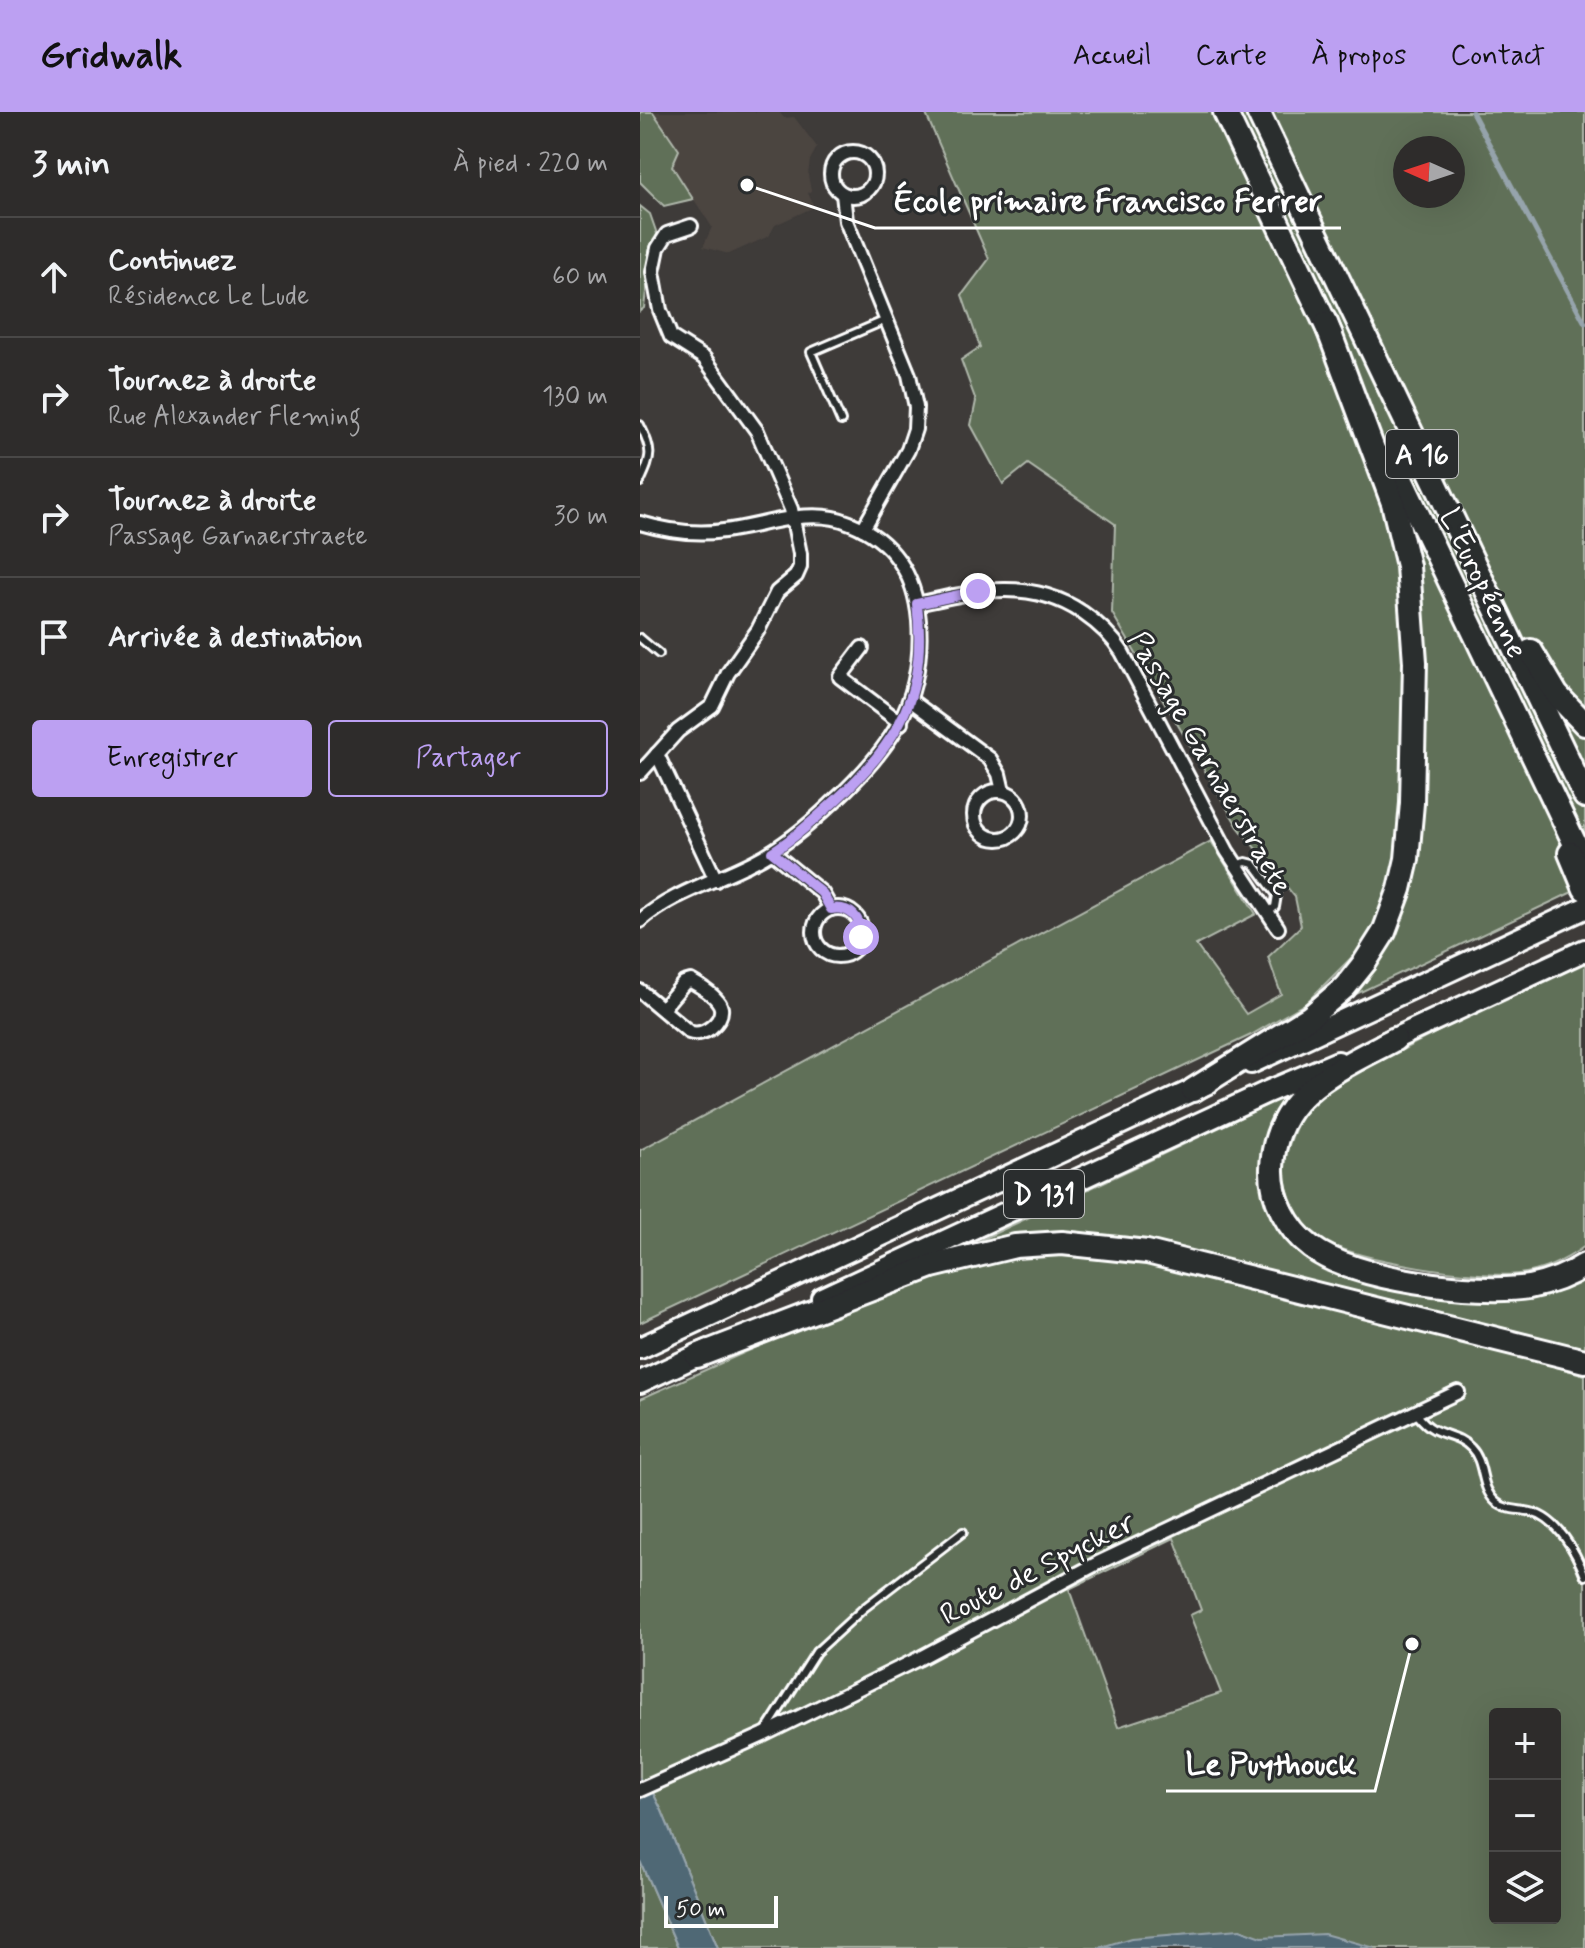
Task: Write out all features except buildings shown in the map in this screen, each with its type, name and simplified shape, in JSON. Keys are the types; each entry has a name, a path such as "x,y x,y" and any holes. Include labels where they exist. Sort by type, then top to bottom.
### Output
{"highway":[{"name":"L'Européenne","path":"1225,112 1507,701 1581,864 1585,889"},
{"name":"L'Européenne","path":"1258,112 1585,796"},
{"path":"1193,1090 1310,1017 1345,987 1384,932 1407,859 1415,662 1410,580 1393,503 1326,323"},
{"path":"1441,495 1493,579 1552,688 1585,724"},
{"path":"1395,1039 1320,1082 1287,1115 1275,1146 1272,1178 1281,1209 1295,1231 1310,1247 1341,1264 1446,1285 1501,1289 1532,1286 1563,1277 1585,1265"},
{"path":"697,1356 932,1266 1015,1246 1062,1243 1147,1252 1585,1361"}],"main road":[{"name":"D 131","path":"640,1348 1585,908"},
{"name":"D 131","path":"640,1382 1267,1092 1395,1039 1585,950"}],"street":[{"path":"843,194 846,221 912,384 916,422 908,450 863,529"},
{"path":"640,773 678,731 712,706 728,673 758,630 777,592 799,572 801,560 785,492 754,425 704,358 671,337 660,310 653,272 658,248 670,232 691,226"},
{"path":"640,523 671,530 711,533 793,519 834,518 863,529 886,545 912,582 917,604 919,654 910,700 901,723 868,770 808,826 772,852 664,904 640,921"},
{"name":"Passage Garnaerstraete","path":"917,604 978,591 1016,589 1061,600 1109,634 1122,652 1235,865 1278,928"},
{"path":"862,648 840,677 901,723"},
{"path":"910,700 990,759 999,774 1003,791 1018,801 1022,818 1014,833 1007,838 993,839 978,830 974,813 981,797 989,792 1003,791"},
{"path":"657,754 716,880"},
{"path":"772,852 822,893 831,909"},
{"path":"831,909 850,911 861,926 858,944 850,953 824,952 814,936 816,921 831,909"},
{"path":"640,991 689,1032 698,1035 706,1032 718,1019 721,1010 715,999 691,981 684,983 662,1009"},
{"path":"640,1338 714,1314"},
{"name":"Route de Spycker","path":"644,1788 763,1735 918,1659 1098,1563 1458,1392"}],"lane":[{"path":"841,421 811,352 886,320"},
{"path":"640,425 650,446 651,456 640,482"},
{"path":"640,638 659,654"},
{"path":"1235,865 1246,862 1254,864 1277,895 1275,907 1267,913"},
{"path":"1415,1412 1430,1428 1461,1439 1472,1449 1479,1459 1487,1491 1496,1502 1506,1508 1541,1516 1575,1552 1585,1576"},
{"path":"763,1735 816,1652 864,1608 963,1532"},
{"path":"1575,1552 1585,1553"}],"shaded area":[{"path":"653,112 779,112 784,118 794,117 817,147 810,160 808,175 811,191 808,193 814,207 775,225 769,236 729,254 703,247 712,227 672,166"}],"green space":[{"path":"640,112 653,112 679,150 672,166 693,199 664,206 640,182"},
{"path":"925,112 1585,112 1585,886 1350,997 1365,944 1306,1003 1251,1035 640,1323 640,1150 1211,841 1256,914 1196,945 1246,1014 1281,994 1268,957 1301,926 1295,897 1238,827 1112,613 1115,524 1028,464 1003,484 971,425 976,401 961,360 980,347 962,295 989,259"},
{"path":"640,206 650,214 657,234 650,258 644,308 640,311"},
{"path":"1585,960 1585,1246 1546,1268 1519,1274 1476,1274 1419,1267 1363,1255 1323,1241 1304,1225 1287,1189 1285,1163 1296,1126 1312,1103 1354,1074"},
{"path":"1286,1096 1269,1128 1289,1236 1431,1292 1585,1275 1585,1353 1025,1235 966,1247"},
{"path":"1007,1255 1073,1255 1135,1260 1585,1375 1585,1948 718,1948 662,1811 652,1791 640,1779 640,1399 912,1278","holes":["1174,1538 1201,1610 1190,1615 1221,1693 1118,1727 1069,1589"]},
{"path":"640,1861 678,1948 640,1948"}],"water":[{"path":"640,1779 652,1791 662,1811 718,1948 678,1948 640,1861"},
{"path":"1240,1929 1262,1937 1324,1934 1375,1948 1098,1948 1131,1938"}],"waterway":[{"path":"1472,112 1585,323"}],"place":[{"name":"École primaire Francisco Ferrer","path":"747,185"},
{"name":"Le Puythouck","path":"1412,1644"}],"route":[{"path":"861,937 861,926 853,913 842,908 831,909 822,893 772,852 808,826 861,777 896,732 907,709 916,676 919,654 917,604 978,591"}]}
